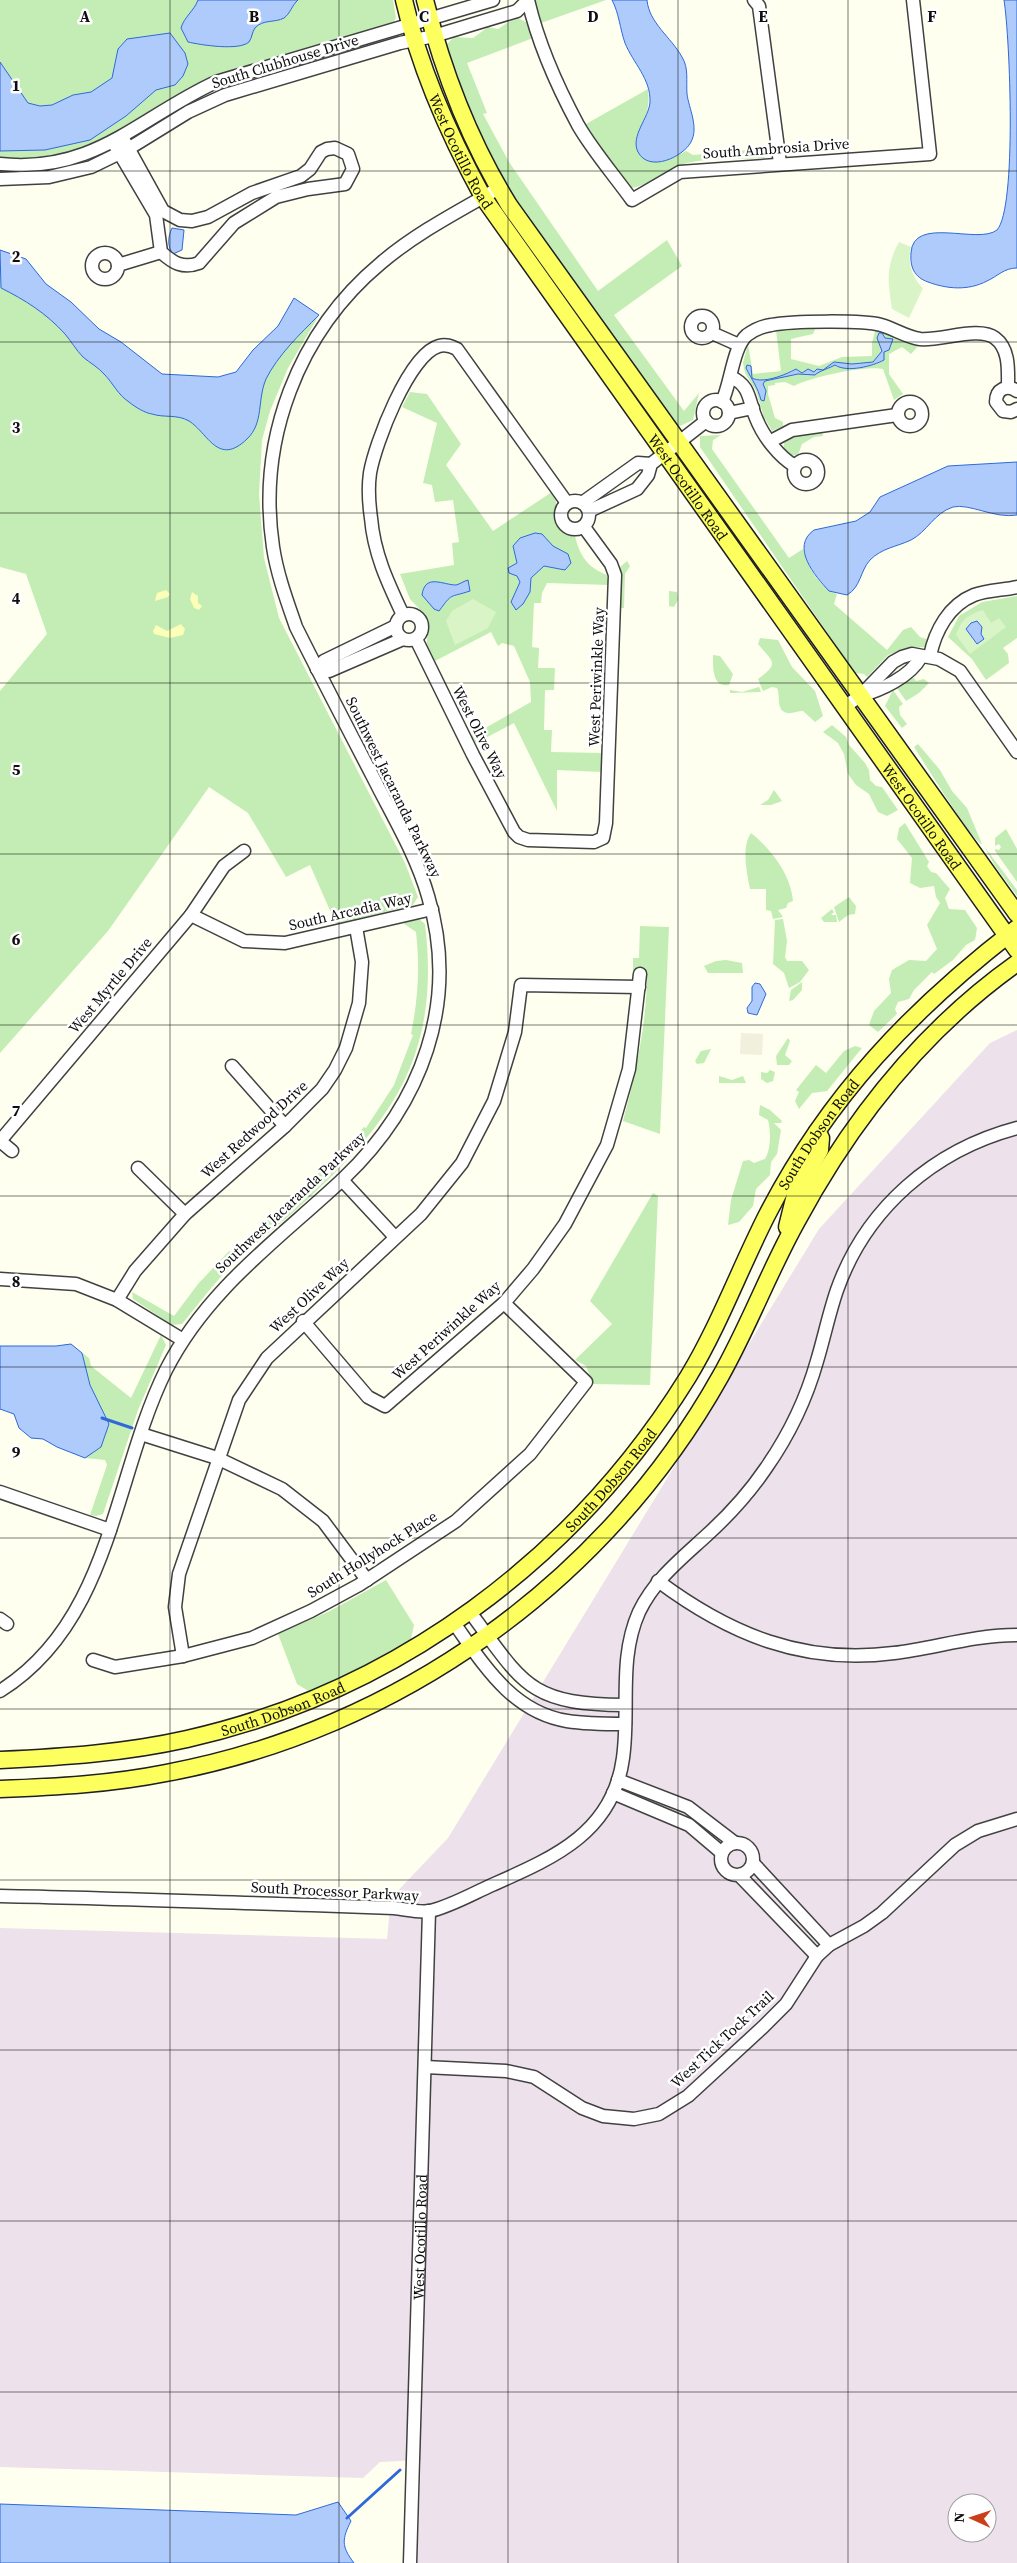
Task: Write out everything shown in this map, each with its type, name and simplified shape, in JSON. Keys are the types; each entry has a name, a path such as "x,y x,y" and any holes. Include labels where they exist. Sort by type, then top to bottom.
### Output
{"main road":[{"name":"West Ocotillo Road","path":"404,0 430,88 482,198 657,459 1012,932 1017,950"},
{"name":"West Ocotillo Road","path":"425,0 434,36 469,130 499,188 678,443 1017,914"},
{"name":"South Dobson Road","path":"0,1760 113,1753 184,1740 250,1723 351,1683 411,1650 470,1612 534,1562 597,1500 652,1432 690,1374 768,1212 817,1132 864,1070 914,1015 962,972 1012,932"},
{"name":"South Dobson Road","path":"0,1789 97,1784 134,1779 232,1757 300,1736 367,1707 426,1675 487,1636 527,1605 584,1555 641,1493 681,1440 720,1378 752,1316 780,1254 815,1189 850,1134 905,1065 942,1026 1017,963"},
{"path":"780,1254 795,1195 820,1150 821,1138 817,1132"}],"street":[{"name":"South Clubhouse Drive","path":"0,179 33,179 58,176 91,167 124,151 175,119 225,95 412,32 429,17 493,0"},
{"name":"South Clubhouse Drive","path":"0,164 26,166 61,161 93,152 182,99 216,82 412,32 434,36 517,11 528,0"},
{"name":"South Ambrosia Drive","path":"528,0 534,23 554,76 579,126 632,200 680,172 780,163 930,154 913,0"},
{"path":"754,0 760,6 780,163"},
{"path":"117,139 163,211 180,220 208,217 252,194 301,176 310,169 321,152 327,149 341,150 348,154 352,169 350,178 345,184 308,189 276,197 234,223 200,263 192,266 176,264 161,252 156,214 124,151"},
{"name":"Southwest Jacaranda Parkway","path":"0,1691 33,1665 67,1624 87,1589 110,1530 158,1388 183,1340 230,1281 342,1180 374,1146 398,1114 417,1080 431,1040 440,973 432,909 422,876 407,843 296,626 284,592 271,528 272,463 287,396 319,332 362,279 406,243 499,188"},
{"path":"118,264 161,252"},
{"path":"722,402 739,345 747,335 758,328 790,324 872,323 920,339 938,339 985,333 993,336 1004,349 1012,389 997,394 997,406 1007,412 1017,409"},
{"path":"712,333 739,345"},
{"path":"317,669 324,661 396,626 403,615 385,576 374,544 371,518 370,474 383,426 400,392 420,361 438,346 448,345 457,349 567,503"},
{"path":"731,377 741,381 747,388 756,419 784,460 795,466"},
{"path":"713,401 722,402 727,406 729,413 727,421 721,426 713,426 706,421 704,414 706,405 713,401"},
{"path":"729,413 753,408"},
{"path":"770,441 792,430 897,415"},
{"path":"585,507 638,489 657,459 706,421"},
{"path":"585,507 638,463 657,459"},
{"path":"575,501 585,507 588,520 584,527 570,529 563,524 561,510 567,503 575,501"},
{"name":"West Periwinkle Way","path":"519,837 528,840 594,842 603,838 606,823 615,575 611,564 584,527"},
{"path":"860,696 879,690 925,657 936,632 947,616 961,603 975,594 1017,587"},
{"name":"West Olive Way","path":"403,615 411,614 421,621 421,633 410,639"},
{"name":"West Olive Way","path":"396,626 398,634 410,639 514,832 519,837"},
{"path":"317,669 329,671 410,639"},
{"path":"844,706 860,696 893,662 912,654 949,663 960,671 1017,752"},
{"path":"893,662 903,674"},
{"name":"West Myrtle Drive","path":"0,1141 191,915 224,866 244,851"},
{"name":"South Arcadia Way","path":"191,915 244,941 285,943 432,909"},
{"name":"West Redwood Drive","path":"117,1300 136,1271 185,1214 285,1126 322,1089 335,1070 346,1048 359,1003 362,962 356,927"},
{"name":"West Periwinkle Way","path":"303,1321 368,1397 385,1406 504,1303 533,1269 565,1224 607,1144 629,1069 640,974"},
{"name":"West Olive Way","path":"183,1656 174,1606 178,1574 217,1458 239,1400 267,1358 303,1321 420,1214 462,1163 494,1101 515,1032 521,985 639,987"},
{"path":"232,1066 285,1126"},
{"name":"South Processor Parkway","path":"0,1896 143,1899 429,1911 549,1860 588,1831 614,1793 623,1759 626,1652 631,1631 649,1592 658,1581 730,1513 755,1483 783,1443 808,1390 841,1279 851,1256 888,1204 910,1181 936,1162 986,1138 1017,1128"},
{"path":"0,1141 12,1151"},
{"path":"138,1168 185,1214"},
{"path":"342,1180 395,1238"},
{"path":"0,1279 76,1284 117,1300 183,1340"},
{"name":"South Hollyhock Place","path":"93,1660 114,1667 183,1656 252,1638 312,1611 366,1580 456,1521 523,1460 586,1382 504,1303"},
{"path":"141,1434 217,1458 282,1489 323,1521 366,1580"},
{"path":"0,1492 110,1530"},
{"path":"658,1581 704,1614 733,1629 772,1643 814,1653 850,1656 884,1654 915,1650 958,1640 1017,1636"},
{"path":"470,1612 511,1669 532,1687 545,1694 578,1703 625,1705"},
{"path":"454,1623 505,1690 537,1712 566,1721 624,1724"},
{"path":"618,1780 688,1807 735,1843 750,1848 754,1863 828,1945"},
{"path":"614,1793 689,1825 722,1853"},
{"name":"West Tick Tock Trail","path":"425,2067 506,2072 534,2077 582,2108 603,2116 644,2118 659,2114 682,2100 786,2004 817,1956 828,1945 864,1926 882,1913 955,1845 978,1831 1017,1819"},
{"path":"735,1843 727,1846 722,1853 721,1862 725,1870 740,1876 817,1956"},
{"path":"740,1876 748,1871 754,1863"},
{"name":"West Ocotillo Road","path":"410,2563 429,1911"}],"shaded area":[{"path":"0,0 393,0 396,18 393,23 210,79 149,112 104,144 54,160 0,160"},
{"path":"534,0 606,0 541,23"},
{"path":"516,17 526,22 533,38 467,63 487,113 483,114 509,162 598,291 667,240 682,266 614,315 684,411 699,393 693,420 680,426 671,421 523,213 491,159 448,61 446,45 454,37 473,38 488,27 498,29"},
{"path":"648,89 649,100 647,110 640,129 675,157 686,151 693,155 771,148 764,158 714,159 687,163 649,182 628,188 586,124"},
{"path":"899,242 911,247 911,269 923,288 909,318 892,309 889,275 891,260"},
{"path":"0,250 26,259 46,284 71,302 99,329 121,342 162,374 218,377 236,372 253,350 278,326 294,298 319,315 288,368 270,411 262,440 259,494 264,558 279,618 405,863 418,897 413,905 336,924 310,865 286,877 248,813 209,787 108,931 0,1053 0,691 47,634 26,574 0,567"},
{"path":"876,328 903,341 920,344 911,354 902,347 889,354 889,374 903,394 894,400 883,369 875,368 812,379 794,386 785,382 775,383 775,385 768,386 768,394 775,418 783,422 783,426 772,431 764,417 756,391 745,373 743,363 748,344 753,374 781,371 776,330 815,329 813,334 791,339 791,359 819,366 842,357 872,356 872,343"},
{"path":"410,392 427,394 461,444 446,465 493,531 552,492 555,498 557,518 562,530 567,534 575,536 582,555 589,564 607,575 609,585 547,583 542,593 541,603 534,603 532,647 539,648 538,668 555,668 554,690 545,690 544,730 552,730 551,752 603,753 602,772 557,770 557,811 514,723 476,743 471,736 531,702 530,682 514,646 502,643 498,646 491,632 433,662 426,647 429,625 424,614 410,599 400,574 454,565 452,543 459,542 453,500 435,502 432,485 423,483 437,423 402,407"},
{"path":"822,431 823,436 814,437 802,444 798,455 788,456 783,449 785,439"},
{"path":"721,435 713,440 712,449 789,558 803,549 815,576 825,587 837,594 834,604 887,650 903,630 911,627 920,637 930,640 925,647 906,648 888,655 867,677 864,674 855,673 700,447 700,436"},
{"path":"627,561 630,566 625,574 624,608 621,608 619,568"},
{"path":"669,591 677,592 678,600 674,607 669,606"},
{"path":"1017,596 1017,638 1003,648 1008,654 1009,663 986,680 972,659 948,637 959,616 982,602"},
{"path":"473,599 496,612 488,628 455,645 446,621 452,611"},
{"path":"983,610 991,623 999,618 1006,627 970,654 956,635 966,618"},
{"path":"760,638 778,640 792,667 815,691 823,716 815,722 803,711 787,713 783,711 780,706 777,688 772,687 763,691 758,679 772,666 772,662 758,644"},
{"path":"713,655 720,656 733,674 729,685 723,685 716,680"},
{"path":"910,678 914,678 916,681 924,679 929,683 919,693 906,701 897,688"},
{"path":"759,687 761,692 730,693 730,690 742,692"},
{"path":"893,690 903,704 899,707 900,715 907,724 902,728 885,706"},
{"path":"832,725 846,737 849,745 865,763 869,770 870,780 876,786 882,787 898,810 887,816 878,812 869,794 856,785 848,774 844,754 838,743 823,732"},
{"path":"918,744 940,770 952,791 967,808 982,844 969,830 937,783 914,747"},
{"path":"774,790 782,801 771,805 760,805 768,800"},
{"path":"905,823 929,862 927,866 931,872 936,873 950,889 945,898 949,909 965,910 977,928 975,940 966,945 953,960 934,974 932,972 914,990 909,999 898,1002 895,1009 897,1014 878,1032 869,1025 874,1011 891,993 889,979 892,970 909,960 926,961 937,949 927,925 940,903 936,897 934,886 920,888 910,883 912,858 897,839 899,828"},
{"path":"1006,829 1017,849 1017,882 995,851 995,849 999,850 1001,847 999,844 995,846 995,838"},
{"path":"751,833 773,855 788,882 793,901 788,903 786,908 778,910 783,917 773,919 771,911 766,910 766,889 750,889 745,853"},
{"path":"984,846 1017,890 1017,896 995,866"},
{"path":"849,897 856,906 855,914 848,915 839,922 834,907"},
{"path":"832,909 834,912 831,915 836,915 837,922 824,922 821,918"},
{"path":"419,919 425,924 428,971 425,1013 416,1050 402,1084 383,1116 359,1147 330,1178 231,1266 182,1324 172,1325 133,1299 132,1292 174,1316 198,1284 229,1251 231,1252 299,1191 364,1127 366,1128 394,1085 413,1035 411,1034 418,983 416,932 403,923"},
{"path":"783,919 787,941 785,957 787,961 802,961 809,970 800,982 789,988 784,973 773,964 775,920"},
{"path":"640,926 669,927 660,1134 623,1121 643,1029 647,991 647,972 633,971 633,958 639,958"},
{"path":"726,960 742,963 743,973 708,973 704,966 716,961"},
{"path":"802,982 802,990 793,1000 789,1001 791,990"},
{"path":"1017,1030 1017,2563 417,2563 421,2460 380,2462 363,2478 0,2467 0,1928 387,1939 391,1898 448,1838 819,1229 990,1043"},
{"path":"741,1033 763,1034 762,1055 740,1054"},
{"path":"788,1038 790,1041 785,1055 792,1061 789,1065 777,1065 776,1056"},
{"path":"855,1046 862,1048 827,1091 812,1093 799,1109 795,1101 799,1092 796,1090 816,1065 826,1073 844,1051"},
{"path":"711,1049 704,1063 697,1064 695,1061 701,1051"},
{"path":"770,1070 775,1072 773,1081 767,1083 761,1079 761,1072 767,1073"},
{"path":"719,1076 732,1080 743,1076 746,1083 719,1083"},
{"path":"760,1105 770,1110 782,1121 781,1123 774,1123 781,1130 777,1154 771,1162 770,1175 756,1189 753,1206 739,1222 728,1225 731,1200 743,1161 749,1160 754,1163 765,1159 767,1155 770,1140 769,1124 768,1120 759,1115"},
{"path":"653,1193 658,1196 650,1385 593,1384 586,1366 575,1360 612,1324 590,1301"},
{"path":"161,1335 166,1345 138,1410 103,1514 90,1515 107,1465 105,1460 85,1458 57,1447 43,1439 31,1438 19,1428 14,1414 0,1409 0,1346 56,1346 71,1344 89,1358 91,1366 131,1398"},
{"path":"386,1580 414,1625 410,1643 354,1674 310,1692 297,1684 278,1634 330,1611"}],"sand":[{"path":"166,590 170,594 168,597 155,601 157,593"},
{"path":"192,592 198,596 198,603 202,606 199,610 194,608 190,599"},
{"path":"181,624 185,629 183,635 170,638 154,634 153,631 156,625 167,631"}],"water":[{"path":"198,0 298,0 284,18 258,25 249,42 244,45 229,47 188,42 181,28"},
{"path":"612,0 647,0 656,23 684,61 687,94 694,124 693,136 687,148 666,160 650,161 643,158 638,152 636,140 649,108 650,94 645,78 625,43"},
{"path":"1004,0 1017,0 1017,268 1012,268 980,284 965,288 943,286 923,280 914,271 911,253 914,242 923,235 934,233 988,234 997,230 1003,215 1010,158 1010,84"},
{"path":"170,33 185,53 188,64 183,76 175,85 156,90 126,116 90,140 45,150 0,151 0,62 28,103 40,106 52,105 73,95 91,92 112,78 118,49 127,39"},
{"path":"172,228 184,230 182,250 173,254 169,241"},
{"path":"0,250 26,259 46,284 71,302 99,329 121,342 162,374 218,377 236,372 253,350 278,326 294,298 319,315 290,345 271,370 263,387 258,419 252,433 237,447 228,450 221,449 214,445 189,421 149,413 131,404 102,372 83,357 65,334 43,313 1,288"},
{"path":"879,333 882,333 885,338 893,339 889,350 884,352 884,360 853,369 835,365 815,375 798,374 765,381 763,384 766,391 764,401 761,400 746,368 747,365 751,366 752,378 762,380 780,376 796,369 802,373 808,369 814,372 817,369 823,370 834,362 852,364 873,362 882,351 877,338"},
{"path":"1017,462 1017,515 1000,515 959,506 946,510 917,537 884,550 870,560 855,588 847,595 829,591 817,578 807,561 804,545 807,537 814,530 856,521 870,512 880,497 948,466"},
{"path":"535,533 542,534 553,546 568,554 571,563 565,570 544,566 531,578 530,592 523,604 516,610 511,602 520,582 517,576 509,573 508,568 517,563 513,546 520,538"},
{"path":"468,580 470,591 452,596 439,611 434,609 422,595 424,588 431,582 456,585"},
{"path":"977,621 982,627 981,634 984,639 977,644 966,629 971,623"},
{"path":"755,983 760,984 766,994 757,1015 748,1013 747,1008 752,1001 752,987"},
{"path":"71,1344 82,1353 90,1385 109,1424 101,1447 85,1458 57,1447 43,1439 31,1438 19,1428 14,1414 0,1409 0,1346 56,1346"},
{"path":"338,2502 351,2521 344,2542 347,2552 354,2563 0,2563 0,2504 296,2515"}],"waterway":[{"path":"102,1418 132,1428"},
{"path":"347,2518 400,2470"}]}
